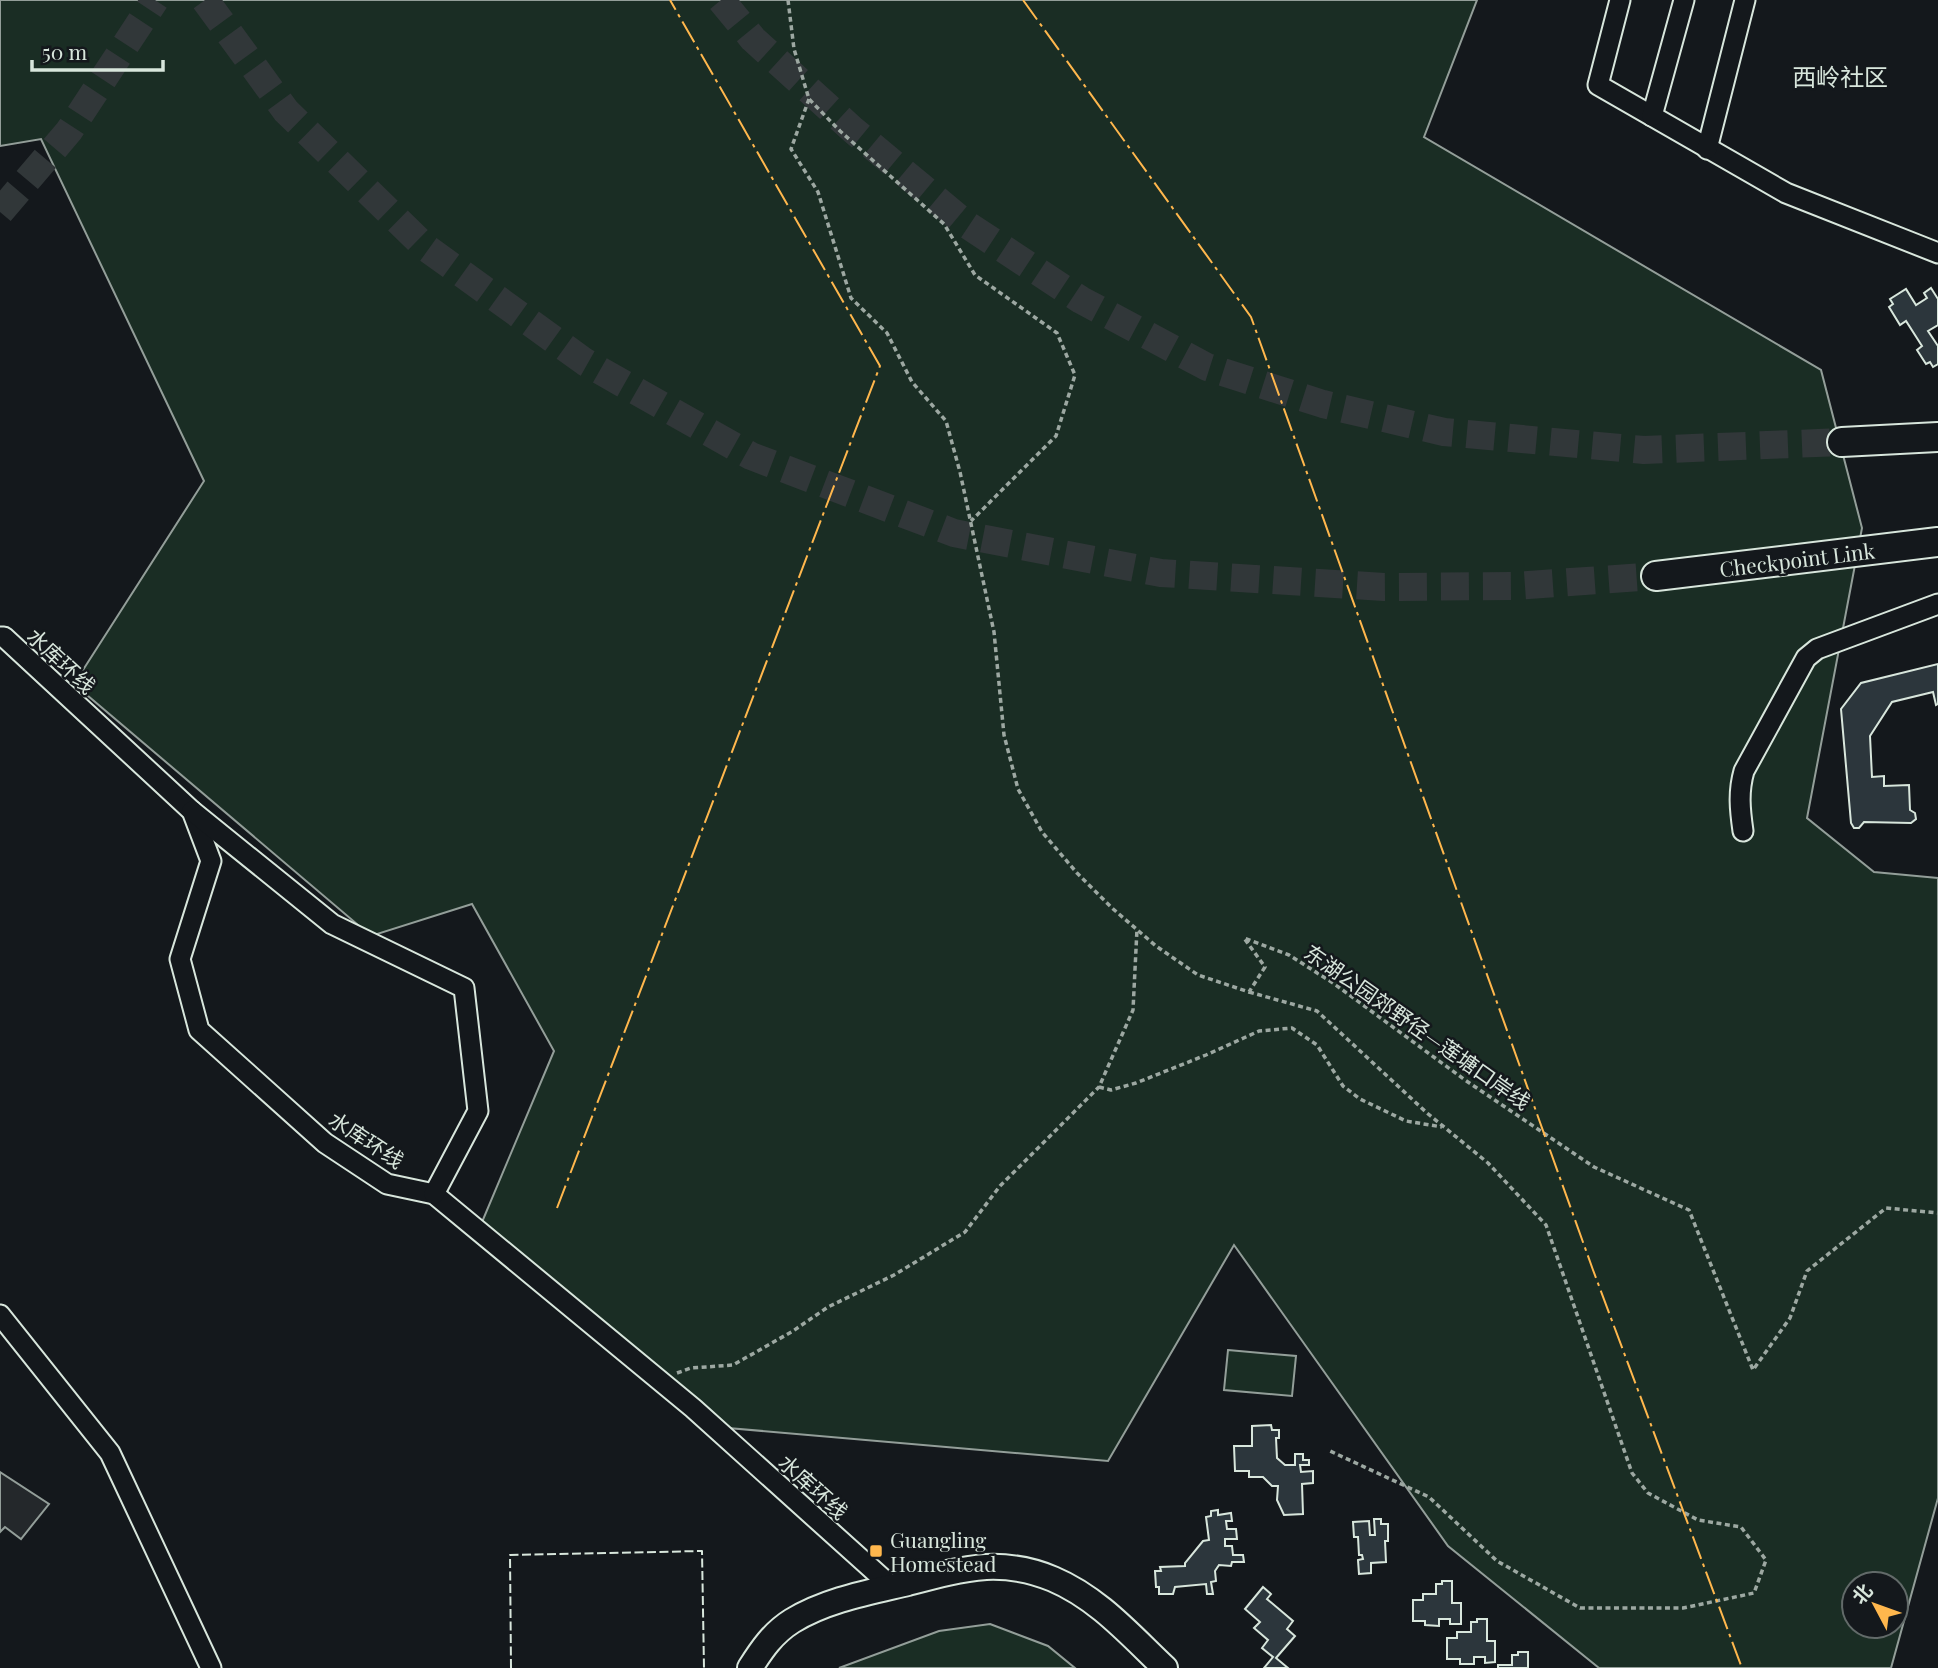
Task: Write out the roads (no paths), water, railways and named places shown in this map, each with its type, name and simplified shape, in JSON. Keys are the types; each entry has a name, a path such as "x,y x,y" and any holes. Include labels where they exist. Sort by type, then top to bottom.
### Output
{"highway":[{"path":"1842,442 1938,437"},
{"name":"Checkpoint Link","path":"1656,576 1938,542"}],"main road":[{"path":"750,1668 768,1640 793,1621 827,1605 956,1571 988,1567 1024,1569 1053,1579 1084,1595 1164,1668"}],"street":[{"path":"1620,0 1598,85 1786,193 1938,253"},
{"path":"1652,116 1684,0"},
{"path":"1707,149 1745,0"},
{"path":"1743,831 1739,807 1744,771 1806,658 1817,649 1938,604"},
{"name":"水库环线","path":"0,637 4,637 192,811 211,861 180,958 199,1030 325,1143 387,1184 433,1194 659,1380 892,1587"},
{"path":"192,811 332,924 464,988 478,1111 433,1194"},
{"path":"0,1315 110,1453 211,1668"}],"tunnel":[{"path":"0,212 69,131 155,0"},
{"path":"205,0 286,111 425,247 585,362 751,456 954,533 1161,573 1384,587 1515,586 1656,576"},
{"path":"721,0 753,39 853,130 966,224 1081,300 1207,367 1323,404 1444,432 1644,450 1842,442"}],"place":[{"name":"Guangling Homestead","path":"876,1551"}],"district":[{"name":"西岭社区","path":"1840,76"}]}
